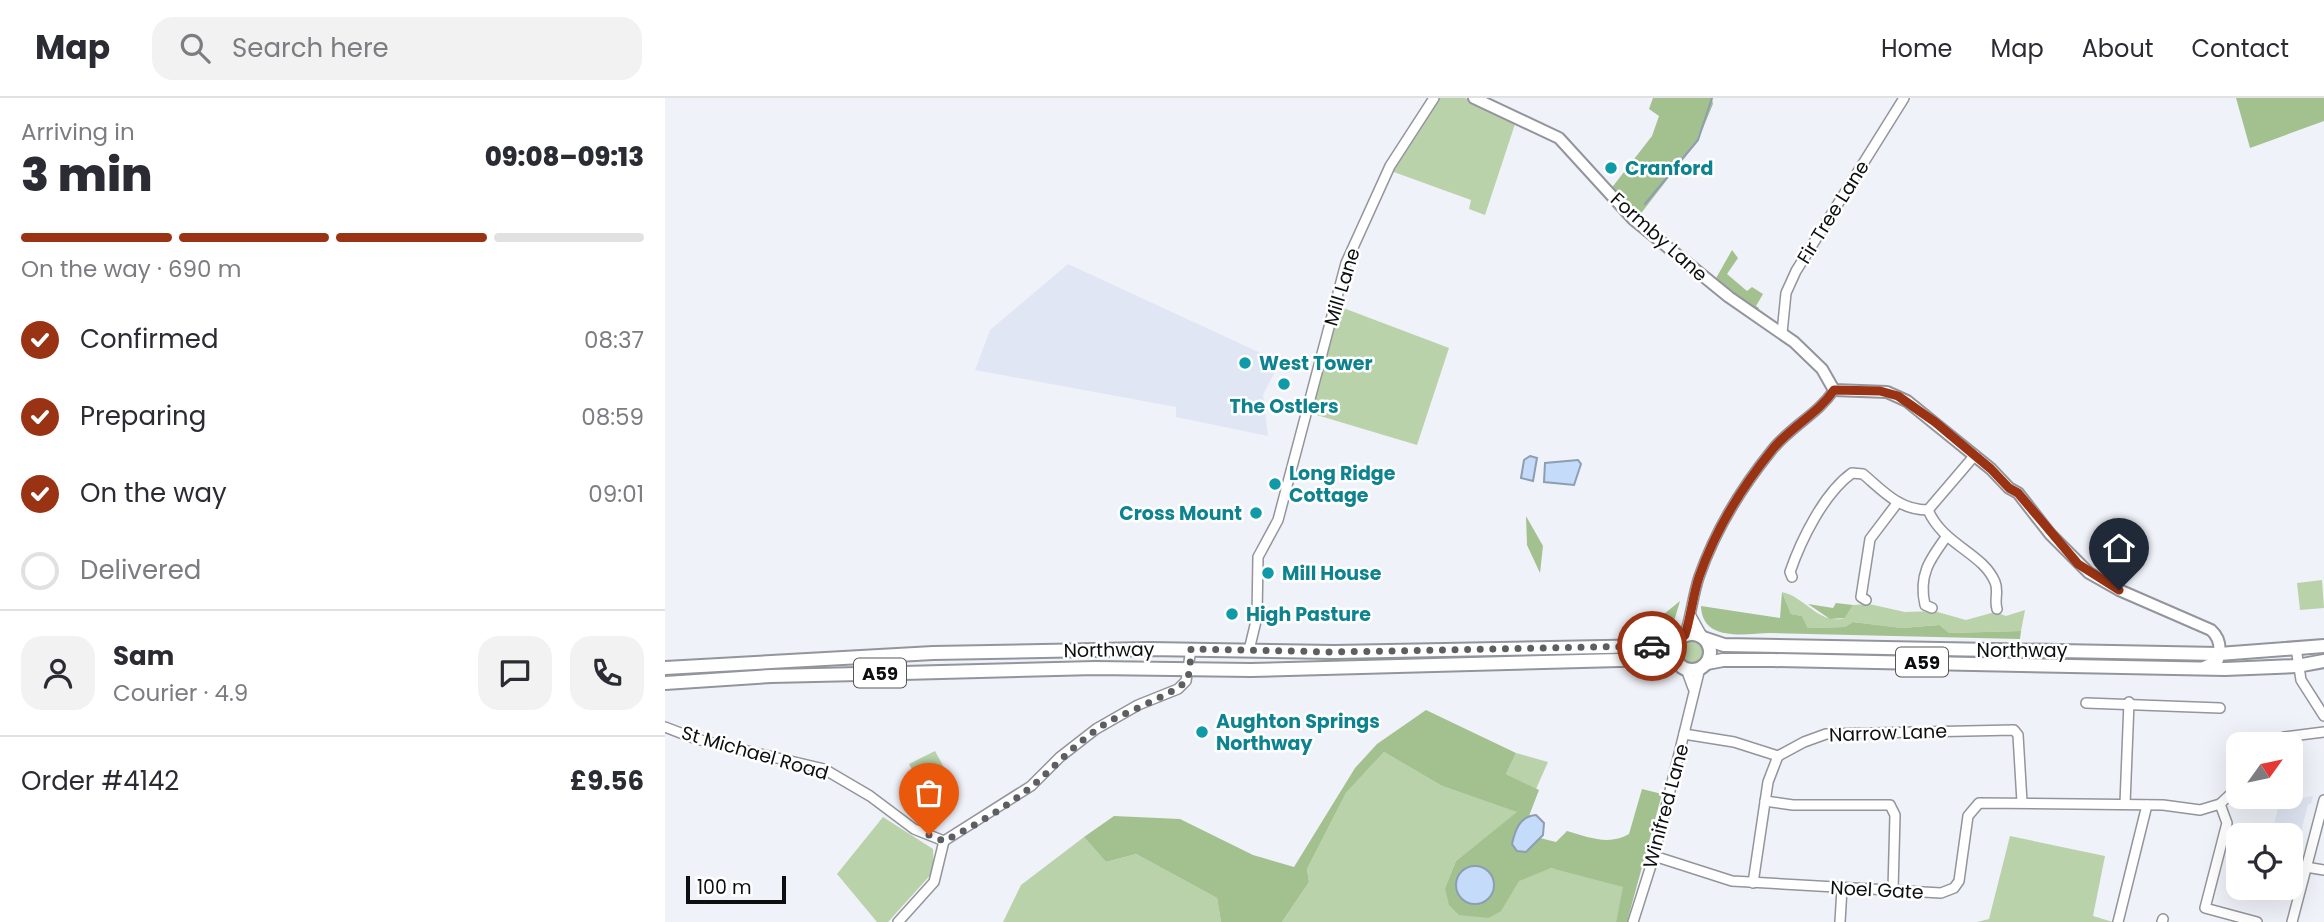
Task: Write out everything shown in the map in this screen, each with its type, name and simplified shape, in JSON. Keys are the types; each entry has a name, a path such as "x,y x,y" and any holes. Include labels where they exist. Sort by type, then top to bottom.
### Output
{"highway":[{"name":"Northway","path":"665,668 922,654 1657,646 1681,638"},
{"path":"1681,638 1674,652 1682,666"},
{"name":"A59","path":"1681,638 1704,638"},
{"name":"Northway","path":"1704,638 1724,645 2219,654 2296,648"},
{"path":"1704,638 1711,651 1704,666"},
{"name":"A59","path":"2296,648 2324,646"},
{"path":"1251,670 1252,651"},
{"name":"Northway","path":"665,683 771,676 1108,668 1251,670 1658,659 1682,666"},
{"name":"Northway","path":"1704,666 1736,660 2196,668 2297,666"},
{"name":"A59","path":"2297,666 2324,661"},
{"name":"A59","path":"1682,666 1704,666"}],"main road":[{"name":"Formby Lane","path":"1474,98 1559,138 1633,219 1729,297 1782,333 1822,369 1834,390"},
{"path":"1834,390 1880,391 1898,396 1975,455 2009,488 2018,493 2050,534 2089,573 2152,606 2211,630 2218,638 2218,660 2208,667 2196,668"},
{"path":"2219,654 2223,660 2233,664 2270,667"}],"street":[{"name":"Mill Lane","path":"1252,651 1250,646 1257,617 1258,557 1278,520 1346,263 1390,166 1434,98"},
{"name":"Fir Tree Lane","path":"1782,333 1786,293 1796,271 1904,98"},
{"path":"1681,638 1691,615 1699,577 1723,525 1752,474 1774,446 1824,404 1834,390"},
{"path":"1928,510 1975,455"},
{"path":"1788,574 1822,503 1852,473 1865,475 1879,490 1898,502 1928,510 1936,527 1988,571 1996,587 1993,605"},
{"path":"1860,599 1870,539 1898,502"},
{"path":"1927,607 1924,572 1947,536"},
{"path":"1691,615 1704,638"},
{"path":"2296,648 2301,680 2322,710"},
{"path":"898,922 935,882 944,841 1031,786 1060,757 1096,729 1138,705 1178,689 1189,670 1191,649"},
{"path":"1682,666 1693,688"},
{"name":"Winifred Lane","path":"1633,922 1654,856 1693,688 1704,666"},
{"path":"2125,804 2129,702"},
{"path":"2086,703 2216,705"},
{"name":"Narrow Lane","path":"1778,756 1804,741 1826,734 2017,726 2022,802"},
{"name":"St Michael Road","path":"665,727 696,740 824,769 870,796 914,829 944,841"},
{"path":"2303,735 2324,732"},
{"path":"1684,734 1734,742 1778,756 1765,801 1753,883"},
{"path":"2226,798 2220,804 2227,823 2205,908 2257,922"},
{"path":"2292,922 2324,800"},
{"path":"1765,801 1793,805 1890,805 1895,815 1893,890"},
{"name":"Noel Gate","path":"1654,856 1733,881 1941,893 1954,888 1961,877 1971,809 1983,803 2125,804 2200,810 2220,804"},
{"path":"2118,922 2147,805"},
{"path":"2306,867 2324,870"},
{"path":"1840,922 1842,888"}],"shaded area":[{"path":"1068,264 1280,362 1263,395 1268,436 1176,417 1176,407 975,370 990,330"},
{"path":"2313,796 2303,824 2274,823 2278,809 2303,809 2303,798"}],"green space":[{"path":"1439,98 1465,98 1515,124 1485,215 1469,209 1471,200 1391,171"},
{"path":"1653,98 1712,98 1713,104 1698,140 1635,221 1610,190 1652,136 1659,116 1649,109"},
{"path":"2236,98 2324,98 2324,121 2250,148"},
{"path":"1732,250 1738,258 1727,274 1747,291 1752,287 1763,294 1756,306 1759,308 1757,312 1715,280"},
{"path":"1338,306 1449,348 1417,445 1310,413"},
{"path":"1526,516 1543,546 1540,573 1527,545"},
{"path":"2322,580 2324,608 2300,610 2297,583"},
{"path":"1782,592 1828,618 1836,619 1845,618 1853,605 1869,604 1905,612 1934,611 1966,620 1995,612 2006,616 2025,610 2021,631 1949,633 1938,625 1902,628 1853,622 1845,627 1808,628 1802,616 1791,614"},
{"path":"1782,592 1791,614 1802,616 1808,628 1845,627 1853,622 1902,628 1939,625 1949,633 2021,631 2020,639 1737,634 1716,631 1703,618 1701,606 1780,618"},
{"path":"1680,601 1672,628 1660,636 1637,636"},
{"path":"1836,603 1853,605 1845,618 1830,619 1808,604 1833,608"},
{"path":"1693,638 1703,642 1707,652 1703,662 1693,666 1683,662 1679,652 1683,642"},
{"path":"1792,651 2184,657 2184,663 1792,657"},
{"path":"1426,710 1516,753 1506,774 1539,790 1529,816 1521,822 1526,852 1540,838 1556,842 1567,831 1598,839 1621,838 1629,834 1642,789 1662,794 1627,922 1616,922 1623,887 1551,868 1519,881 1501,911 1489,918 1459,915 1449,905 1445,888 1456,861 1517,812 1442,786 1384,752 1346,793 1307,869 1309,882 1282,922 1221,922 1217,898 1136,854 1106,862 1084,837 1114,816 1180,819 1253,855 1294,867 1355,768 1377,744"},
{"path":"935,751 952,782 926,796 909,764"},
{"path":"1384,752 1442,786 1518,812 1456,861 1445,888 1489,918 1504,904 1519,880 1530,872 1557,868 1571,870 1624,887 1616,922 1282,922 1309,882 1307,869 1346,793"},
{"path":"1516,753 1548,762 1536,789 1506,774"},
{"path":"883,817 933,849 934,871 888,922 877,922 837,874"},
{"path":"2010,836 2105,856 2093,916 2113,922 1977,922 1989,919"},
{"path":"1084,837 1106,862 1136,854 1217,898 1221,922 1003,922 1021,885"}],"water":[{"path":"1530,456 1537,458 1533,481 1521,478 1524,460"},
{"path":"1578,460 1581,464 1574,485 1544,482 1545,463"},
{"path":"1536,815 1544,823 1543,835 1526,852 1517,851 1512,844 1517,829 1526,818"},
{"path":"1475,866 1488,872 1494,885 1488,898 1475,904 1462,898 1456,885 1462,872"}],"waterway":[{"path":"1645,204 1698,140 1712,98"}],"way so far":[{"path":"929,835 944,841 964,831 1031,786 1060,757 1096,729 1138,705 1178,689 1187,678 1191,649 1334,652 1652,646"}],"place":[{"name":"Cranford","path":"1611,168"},
{"name":"West Tower","path":"1245,363"},
{"name":"The Ostlers","path":"1284,384"},
{"name":"Long Ridge Cottage","path":"1275,484"},
{"name":"Cross Mount","path":"1256,513"},
{"name":"Mill House","path":"1268,573"},
{"name":"High Pasture","path":"1232,614"},
{"name":"Aughton Springs Northway","path":"1202,732"}],"route":[{"path":"1652,646 1672,644 1685,635 1699,577 1723,525 1752,474 1774,446 1824,404 1834,390 1887,392 1907,401 2018,493 2078,564 2119,590"}]}
